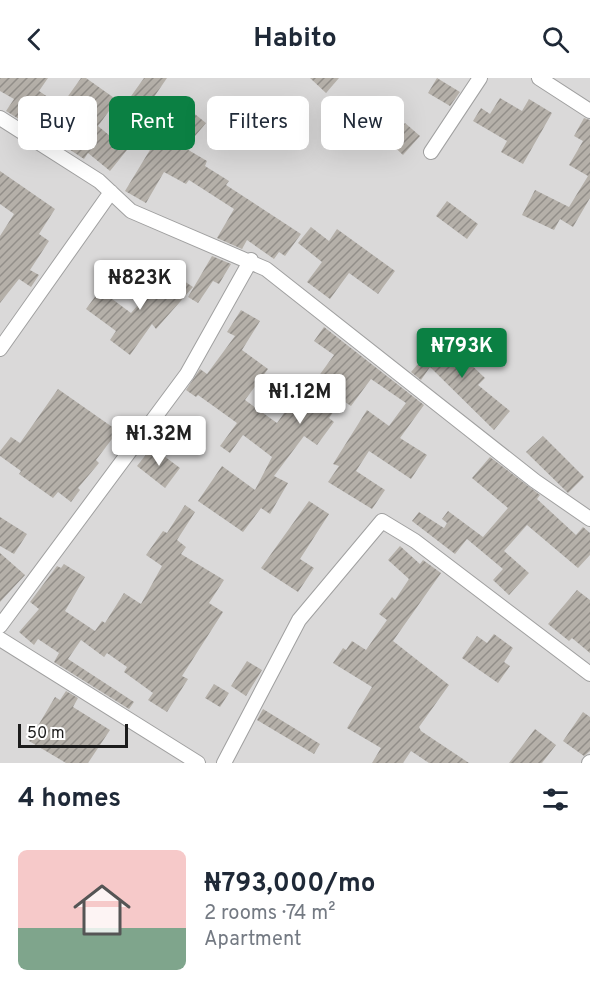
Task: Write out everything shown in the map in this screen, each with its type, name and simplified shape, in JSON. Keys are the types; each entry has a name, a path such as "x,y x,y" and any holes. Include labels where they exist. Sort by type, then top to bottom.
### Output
{"street":[{"path":"431,152 480,78"},
{"path":"539,78 590,111"},
{"path":"0,118 99,181 132,211 251,260 266,269 535,481 590,519"},
{"path":"0,349 111,192"},
{"path":"0,626 187,374 251,260"},
{"path":"224,763 299,620 382,521 415,541 590,674"},
{"path":"0,639 198,763"}],"shaded area":[{"path":"0,78 590,78 590,763 0,763"}],"building":[{"path":"0,78 48,78 39,91 46,96 18,96 18,118 6,111 14,99 0,91"},
{"path":"81,78 86,78 111,96 109,96 109,111 98,126 109,135 109,150 127,150 110,171 88,153 84,159 70,150 97,150 97,96 68,96"},
{"path":"144,78 167,78 155,96 131,96"},
{"path":"310,78 339,78 326,93"},
{"path":"437,78 460,92 450,106 428,93"},
{"path":"500,98 522,111 529,99 552,113 523,164 501,152 507,141 473,121 481,108 490,114"},
{"path":"195,114 206,123 195,136"},
{"path":"584,118 590,120 590,198 573,227 560,219 554,230 522,215 535,190 569,207 588,176 569,165 583,141 574,136"},
{"path":"404,124 420,136 403,155 398,150 404,150"},
{"path":"150,150 188,150 207,161 205,166 229,181 226,185 301,234 285,256 279,252 274,259 247,240 242,249 217,238 234,209 189,180 186,184 164,172 146,203 125,191"},
{"path":"0,171 55,209 39,234 49,241 30,270 39,275 31,287 19,279 0,303 0,236 14,214 0,204"},
{"path":"447,201 478,224 467,239 436,216"},
{"path":"311,227 329,241 337,229 395,271 378,294 349,273 330,299 307,282 322,262 298,243"},
{"path":"212,256 231,264 219,284 213,281 198,303 188,297"},
{"path":"163,267 193,287 156,329 152,324 130,355 110,340 116,331 86,309 100,290 131,313 161,279 157,277"},
{"path":"241,310 260,321 242,350 268,369 245,400 277,423 297,395 302,399 334,355 314,341 324,327 424,405 400,438 427,455 411,479 369,451 356,471 385,490 372,509 328,482 339,466 333,464 367,410 389,426 406,403 371,379 351,406 342,400 329,418 334,422 317,445 304,436 274,476 288,483 270,514 261,508 243,532 198,501 222,466 255,490 272,457 243,435 230,453 220,446 237,423 198,395 196,397 186,390 200,369 207,374 235,336 227,332"},
{"path":"446,332 467,352 463,357 485,378 478,385 510,411 494,430 430,367 421,380 411,372"},
{"path":"58,389 118,431 96,460 99,463 78,488 80,490 71,502 58,492 53,498 19,474 21,471 0,456 0,451 11,437 20,443"},
{"path":"543,436 584,477 568,493 526,452"},
{"path":"152,447 180,468 165,488 137,466"},
{"path":"490,457 540,495 537,499 576,535 583,527 590,533 590,555 578,568 527,525 504,551 529,573 509,595 493,580 503,569 467,539 455,554 412,521 419,512 444,528 447,523 442,519 448,511 483,537 508,508 472,478"},
{"path":"309,501 329,514 300,559 314,568 298,592 261,568"},
{"path":"185,505 195,512 177,540 186,547 181,554 224,580 209,603 223,612 182,676 188,679 167,712 148,700 153,693 124,672 127,667 107,653 104,657 81,640 68,659 134,702 129,709 54,662 59,653 38,639 34,645 19,632 39,609 30,602 57,566 61,568 64,564 85,577 65,611 95,631 102,621 105,623 124,593 141,604 162,566 146,555 163,531 167,533"},
{"path":"0,517 27,534 14,554 0,546"},
{"path":"400,546 420,564 423,560 441,573 393,641 449,685 419,727 421,731 469,763 429,763 411,751 403,763 372,763 381,748 347,728 372,687 333,663 343,648 346,650 352,641 366,650 387,620 379,614 392,597 395,600 409,579 388,560"},
{"path":"0,553 25,575 0,602"},
{"path":"577,590 590,600 590,653 572,638 569,641 548,624"},
{"path":"494,634 513,648 504,662 510,666 498,683 462,658 477,636 487,643"},
{"path":"247,661 262,670 246,696 231,686"},
{"path":"214,684 229,693 220,707 205,698"},
{"path":"66,691 78,698 73,707 110,730 88,763 66,763 29,741 55,697 60,700"},
{"path":"263,709 320,744 314,754 257,720"},
{"path":"583,712 590,717 590,751 584,756 563,741"},
{"path":"535,729 556,745 542,763 509,763"}]}
